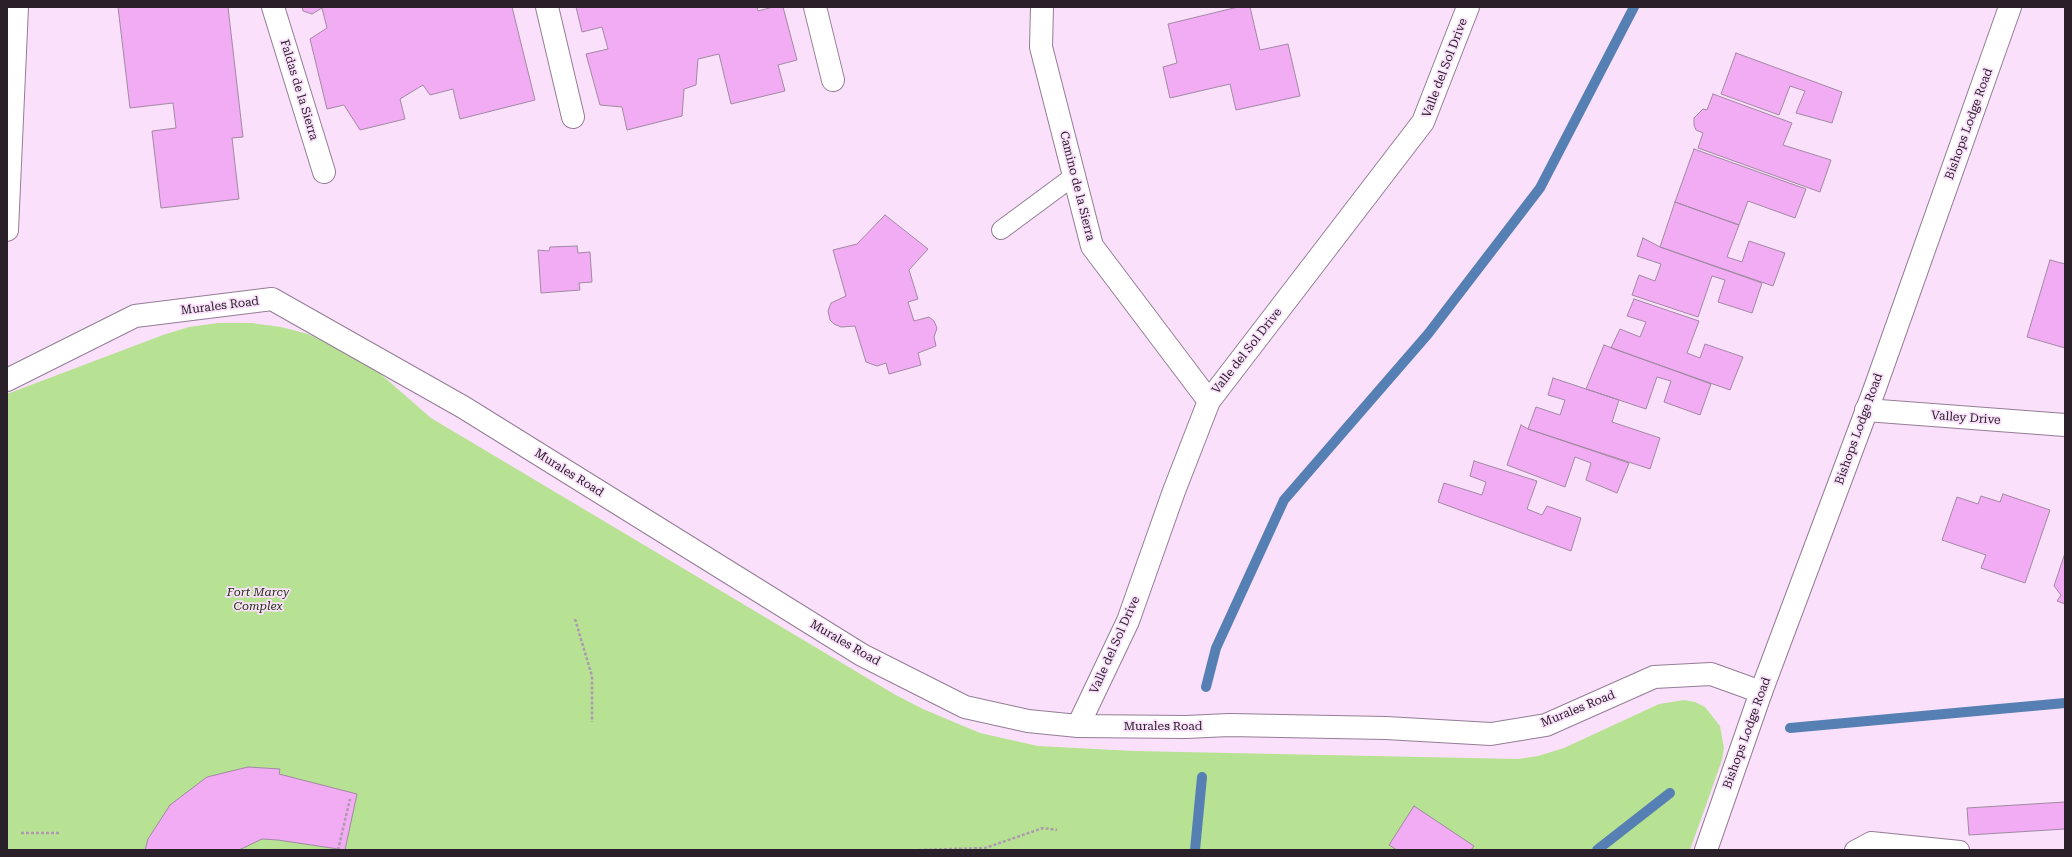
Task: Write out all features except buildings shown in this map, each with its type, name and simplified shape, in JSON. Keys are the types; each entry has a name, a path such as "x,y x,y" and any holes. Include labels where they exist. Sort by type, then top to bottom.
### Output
{"street":[{"path":"7,230 17,7"},
{"name":"Faldas de la Sierra","path":"273,7 324,172"},
{"path":"547,7 574,117"},
{"path":"815,7 833,80"},
{"name":"Camino de la Sierra","path":"1042,7 1041,47 1092,246 1209,401"},
{"name":"Valle del Sol Drive","path":"1078,726 1128,621 1174,491 1209,401 1423,122 1468,7"},
{"name":"Bishops Lodge Road","path":"1706,850 1761,692 1866,410 2010,7"},
{"name":"Murales Road","path":"7,380 135,316 272,299 463,407 862,655 965,707 1028,722 1078,726 1186,727 1229,725 1386,728 1491,734 1546,725 1654,677 1711,674 1761,692"},
{"name":"Valley Drive","path":"1866,410 2065,425"}],"lane":[{"path":"1001,230 1074,176"},
{"path":"1854,850 1871,841 1960,850"}],"path":[{"path":"575,619 592,676 592,722"},
{"path":"338,850 350,799"},
{"path":"919,850 985,848 1043,828 1058,830"},
{"path":"21,833 61,833"}],"green space":[{"name":"Fort Marcy Complex","path":"218,323 251,323 281,327 308,334 368,363 431,418 894,694 923,709 980,733 1038,746 1134,751 1518,759 1538,756 1564,748 1659,704 1684,700 1695,702 1705,707 1720,726 1724,748 1722,760 1690,850 7,850 7,394 163,335 189,327"}],"waterway":[{"path":"1206,687 1216,648 1284,500 1428,334 1540,188 1634,7"},
{"path":"1790,728 2065,703"},
{"path":"1195,850 1202,777"},
{"path":"1597,850 1670,793"}]}
